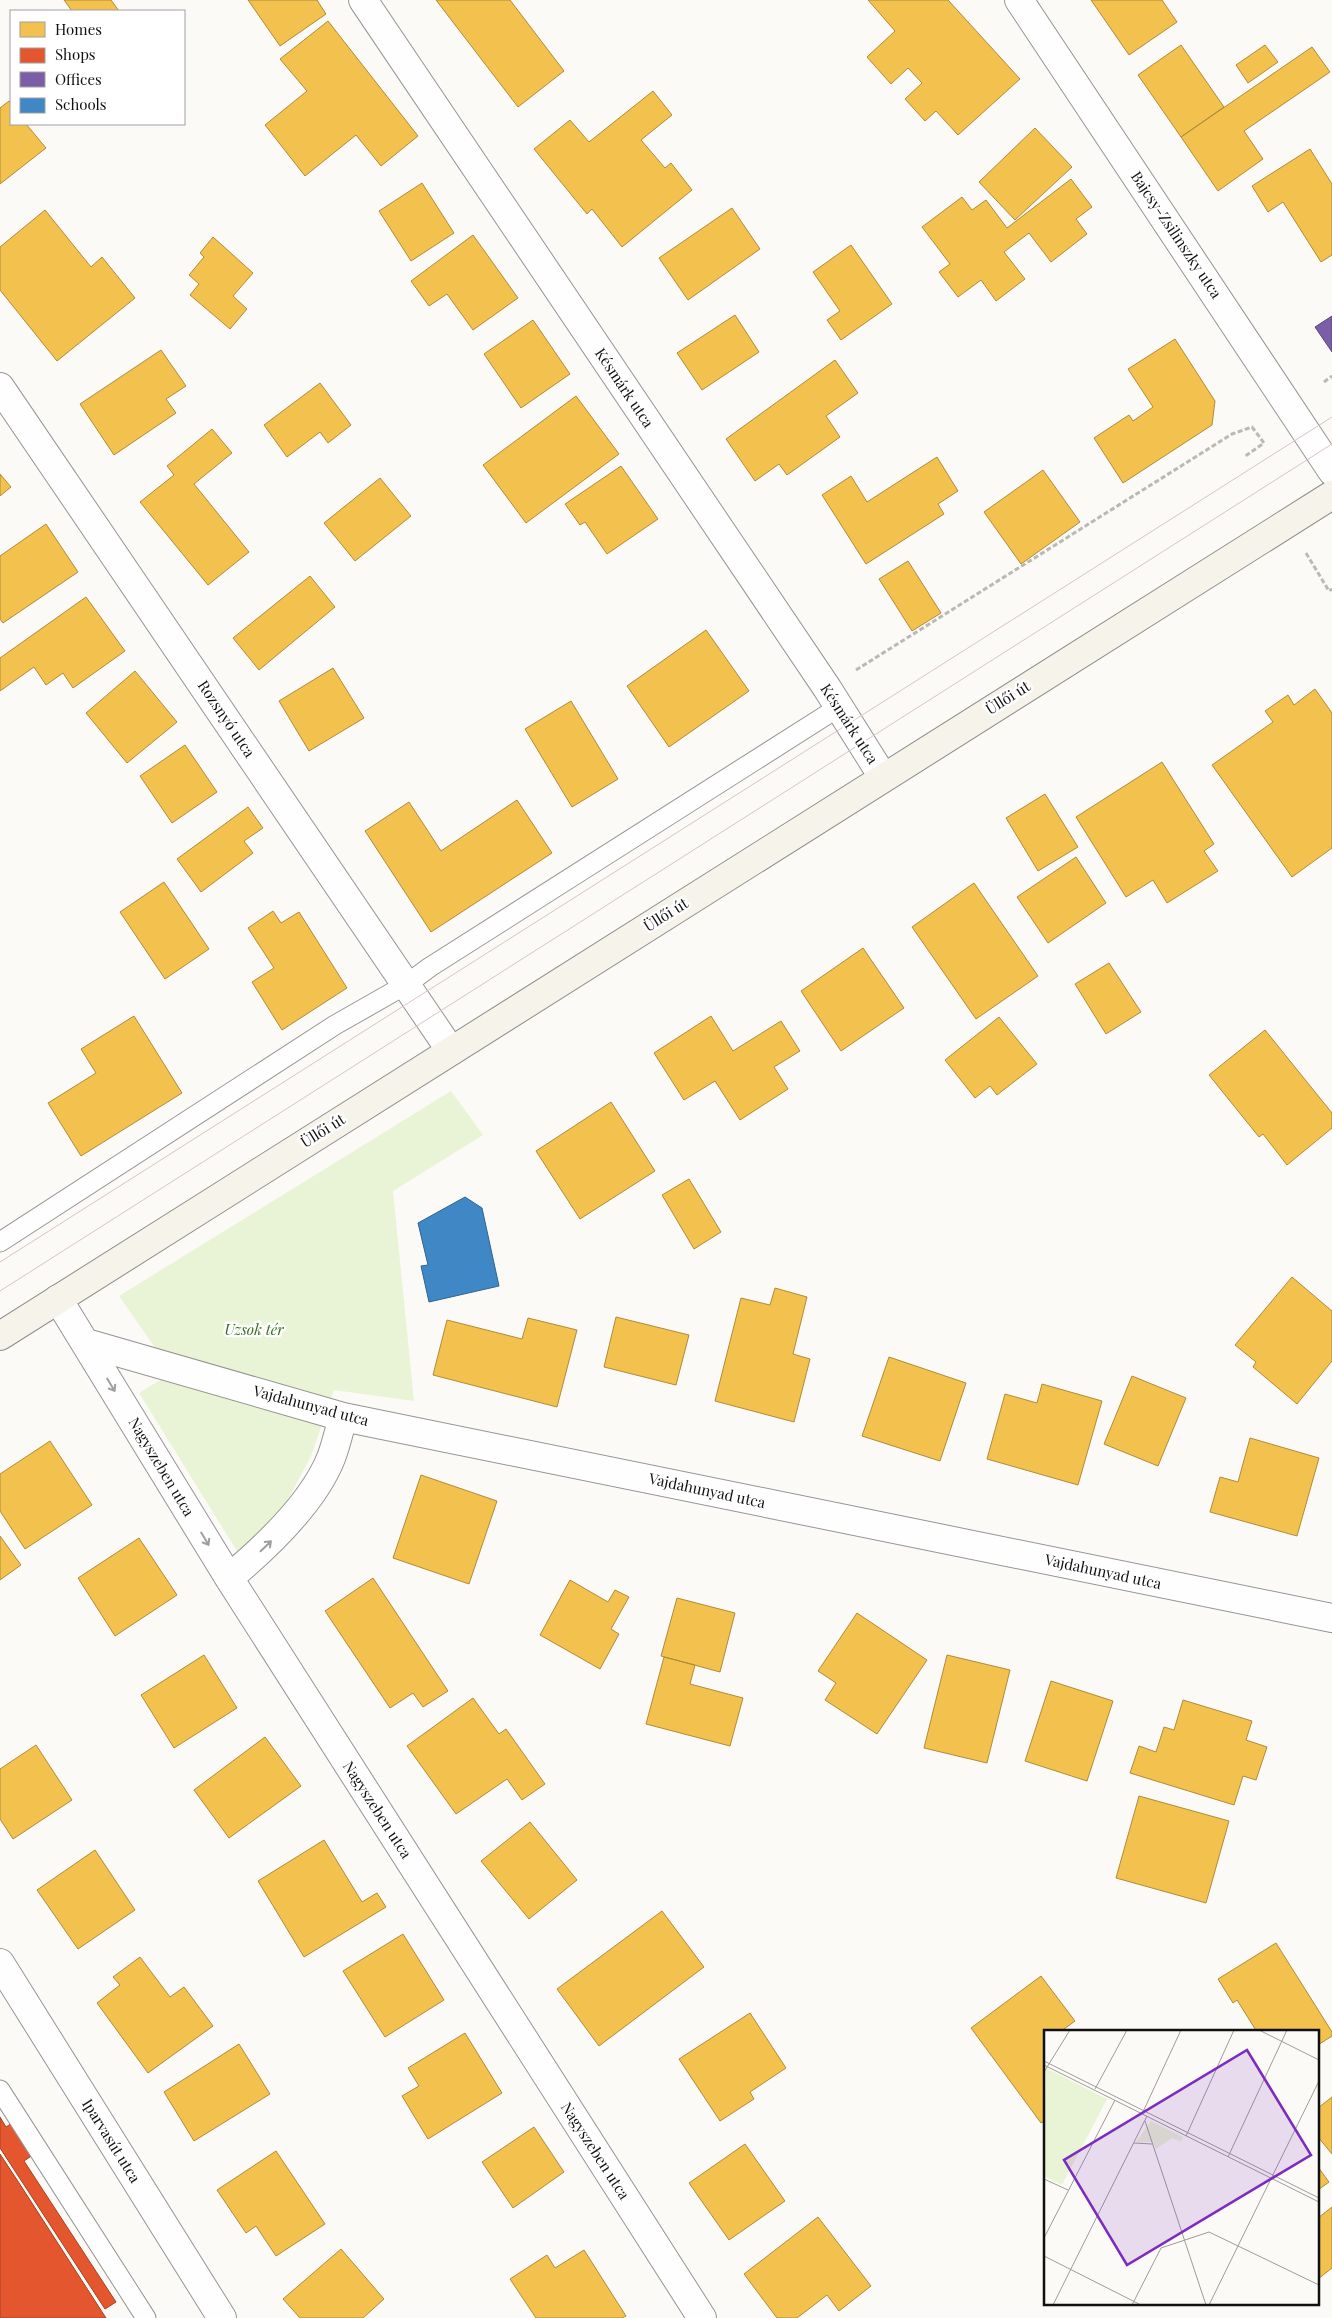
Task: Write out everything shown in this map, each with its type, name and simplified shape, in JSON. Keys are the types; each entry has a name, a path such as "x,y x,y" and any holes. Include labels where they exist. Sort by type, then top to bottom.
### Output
{"main road":[{"name":"Üllői út","path":"2,1330 58,1299 1332,495"}],"street":[{"name":"Késmárk utca","path":"363,0 833,698 883,777"},
{"name":"Bajcsy-Zsilinszky utca","path":"1019,0 1332,471"},
{"name":"Rozsnyó utca","path":"0,387 451,1051"},
{"name":"Nagyszeben utca","path":"58,1299 229,1578 702,2318"},
{"name":"Vajdahunyad utca","path":"86,1343 343,1417 1332,1618"},
{"path":"229,1578 268,1545 306,1500 330,1460 343,1417"},
{"name":"Iparvasút utca","path":"0,1963 222,2318"}],"lane":[{"path":"0,1242 335,1025 407,984 833,698"},
{"path":"0,2090 146,2318"}],"path":[{"path":"1324,382 1332,376"},
{"path":"833,698 1232,434 1252,427 1264,443 1244,457"},
{"path":"1313,548 1305,553 1328,591 1332,589"}],"green space":[{"name":"Uzsok tér","path":"451,1091 483,1135 393,1191 414,1401 334,1390 311,1456 280,1515 237,1551 139,1393 165,1377 156,1349 119,1296"}],"building: Homes":[{"path":"64,0 111,0 118,10 71,10"},
{"path":"248,0 317,0 326,14 280,46"},
{"path":"436,0 510,0 564,71 518,107"},
{"path":"868,0 948,0 1020,79 958,135 936,111 925,121 905,99 922,83 908,68 891,84 867,57 895,31"},
{"path":"1091,0 1162,0 1177,22 1129,55"},
{"path":"328,21 418,136 381,166 356,135 305,176 265,125 307,91 280,59"},
{"path":"1181,45 1224,107 1181,137 1138,75"},
{"path":"1265,45 1278,62 1248,83 1236,65"},
{"path":"1312,47 1330,72 1244,131 1263,159 1218,191 1181,137"},
{"path":"653,91 672,115 641,140 665,168 671,163 692,190 622,247 592,209 587,214 534,149 570,120 589,142"},
{"path":"9,101 10,125 27,125 46,148 0,184 0,108"},
{"path":"1035,128 1072,167 1015,220 979,182"},
{"path":"1310,149 1332,184 1332,255 1321,262 1283,202 1268,212 1252,186"},
{"path":"1071,179 1092,207 1076,219 1087,234 1051,262 1029,233 1004,252 1025,279 996,301 981,280 958,297 939,272 950,264 922,227 962,197 972,210 986,200 1007,228"},
{"path":"422,183 454,233 411,261 379,211"},
{"path":"732,208 760,249 688,300 659,258"},
{"path":"45,210 91,267 102,257 135,298 57,361 0,290 0,247"},
{"path":"473,235 518,298 473,330 447,294 429,306 411,281"},
{"path":"213,237 253,273 233,296 247,309 230,329 190,295 199,284 189,275 204,257 200,253"},
{"path":"851,245 892,304 841,340 827,320 840,311 813,272"},
{"path":"735,315 759,352 702,390 677,353"},
{"path":"533,320 570,374 521,408 484,354"},
{"path":"1175,339 1215,401 1212,425 1123,483 1094,438 1129,415 1133,421 1153,407 1128,369"},
{"path":"161,350 186,386 166,399 176,413 114,455 80,404"},
{"path":"835,360 858,393 826,416 840,437 787,475 779,464 755,481 726,439"},
{"path":"320,383 351,425 328,443 320,432 287,457 264,425"},
{"path":"576,396 619,454 526,523 483,465"},
{"path":"212,429 232,453 194,484 249,552 208,585 140,502 174,475 167,466"},
{"path":"937,457 958,491 938,504 944,514 866,564 822,495 851,476 867,502"},
{"path":"621,466 658,519 607,554 585,522 580,525 565,504"},
{"path":"1043,470 1080,522 1021,564 984,512"},
{"path":"0,474 11,487 0,496"},
{"path":"380,478 411,516 355,561 324,523"},
{"path":"46,524 78,572 3,623 0,619 0,556"},
{"path":"908,561 941,613 912,631 879,579"},
{"path":"310,576 335,607 259,670 233,638"},
{"path":"86,597 125,651 73,688 63,673 46,685 34,667 0,691 0,658"},
{"path":"706,630 749,691 669,747 627,686"},
{"path":"333,668 364,718 309,751 279,701"},
{"path":"135,671 177,722 127,763 86,713"},
{"path":"1315,689 1332,713 1332,848 1292,877 1212,765 1273,722 1265,711 1288,695 1294,705"},
{"path":"571,701 618,779 572,807 525,729"},
{"path":"185,745 217,792 172,823 140,776"},
{"path":"1162,762 1214,844 1204,851 1218,871 1167,903 1153,880 1126,897 1076,817"},
{"path":"1045,794 1078,847 1038,871 1006,818"},
{"path":"517,800 552,853 431,932 365,831 409,802 441,851"},
{"path":"248,807 263,828 244,841 253,853 201,892 177,859"},
{"path":"1076,857 1106,903 1048,943 1017,897"},
{"path":"164,882 209,949 165,979 120,912"},
{"path":"974,883 1038,976 976,1019 912,927"},
{"path":"273,911 281,923 299,912 347,988 282,1030 252,982 274,968 248,928"},
{"path":"863,948 904,1008 841,1051 801,991"},
{"path":"1109,963 1141,1012 1106,1034 1075,984"},
{"path":"134,1016 182,1093 81,1156 48,1103 96,1073 81,1049"},
{"path":"711,1016 733,1051 781,1021 800,1051 774,1067 788,1089 740,1120 715,1081 684,1100 654,1053"},
{"path":"999,1017 1037,1064 997,1095 990,1086 975,1098 945,1060"},
{"path":"1265,1030 1332,1113 1332,1128 1287,1165 1263,1134 1259,1137 1209,1075"},
{"path":"611,1102 655,1171 580,1219 536,1151"},
{"path":"689,1179 721,1232 694,1249 662,1195"},
{"path":"1292,1277 1332,1311 1332,1361 1297,1404 1253,1367 1256,1362 1235,1345"},
{"path":"775,1288 807,1297 793,1354 810,1359 794,1422 715,1401 741,1298 770,1305"},
{"path":"616,1317 689,1335 676,1385 604,1367"},
{"path":"528,1318 577,1330 557,1407 433,1375 447,1320 522,1339"},
{"path":"889,1357 966,1383 940,1461 862,1436"},
{"path":"1132,1376 1186,1398 1158,1466 1104,1444"},
{"path":"1042,1384 1102,1401 1078,1485 987,1459 1005,1394 1037,1403"},
{"path":"1250,1438 1319,1458 1297,1536 1210,1512 1220,1477 1238,1482"},
{"path":"50,1441 92,1505 25,1549 0,1511 0,1474"},
{"path":"421,1475 497,1501 469,1584 393,1558"},
{"path":"0,1536 21,1565 0,1580"},
{"path":"139,1538 177,1595 115,1636 78,1578"},
{"path":"373,1578 448,1691 423,1707 413,1693 390,1708 325,1611"},
{"path":"570,1580 608,1602 615,1590 629,1597 611,1629 619,1634 600,1669 540,1635"},
{"path":"677,1598 735,1613 720,1672 661,1656"},
{"path":"857,1613 927,1660 877,1734 825,1700 836,1683 818,1671"},
{"path":"204,1655 237,1708 174,1748 141,1695"},
{"path":"947,1655 1010,1670 987,1763 924,1748"},
{"path":"664,1657 695,1665 690,1684 743,1698 730,1746 646,1724"},
{"path":"1051,1681 1113,1701 1087,1781 1025,1761"},
{"path":"473,1698 499,1734 506,1729 545,1784 522,1800 507,1779 456,1814 407,1746"},
{"path":"1183,1700 1252,1721 1246,1740 1267,1747 1256,1780 1243,1776 1234,1805 1130,1773 1139,1746 1156,1752 1164,1727 1174,1730"},
{"path":"265,1737 301,1786 229,1838 194,1790"},
{"path":"36,1745 72,1800 13,1839 0,1819 0,1769"},
{"path":"1139,1796 1229,1821 1206,1903 1116,1878"},
{"path":"530,1822 577,1880 529,1919 481,1861"},
{"path":"324,1840 362,1902 377,1893 386,1907 304,1957 258,1881"},
{"path":"95,1850 135,1910 78,1949 37,1890"},
{"path":"662,1911 704,1967 599,2046 557,1989"},
{"path":"403,1934 444,2000 385,2037 343,1971"},
{"path":"1276,1943 1332,2032 1332,2036 1320,2044 1320,2030 1256,2030 1237,2000 1233,2003 1218,1979"},
{"path":"140,1957 170,1997 184,1987 213,2026 148,2073 97,2003 120,1985 113,1977"},
{"path":"1041,1976 1075,2021 1063,2030 1044,2030 1044,2121 1041,2123 971,2028"},
{"path":"750,2013 786,2068 750,2092 754,2099 720,2121 679,2059"},
{"path":"465,2033 502,2093 428,2139 402,2096 419,2086 408,2068"},
{"path":"239,2044 270,2094 194,2141 164,2092"},
{"path":"1332,2097 1332,2154 1320,2139 1320,2106"},
{"path":"534,2127 564,2172 513,2208 482,2162"},
{"path":"745,2144 785,2201 729,2240 689,2183"},
{"path":"276,2151 325,2224 276,2256 256,2226 246,2233 217,2190"},
{"path":"1320,2170 1329,2182 1320,2189"},
{"path":"1332,2207 1332,2268 1320,2277 1320,2216"},
{"path":"818,2217 871,2286 839,2311 827,2295 797,2318 777,2318 744,2274"},
{"path":"341,2249 384,2299 363,2318 300,2318 283,2299"},
{"path":"584,2250 626,2316 622,2318 536,2318 510,2279 547,2255 555,2268"}],"building: Shops":[{"path":"25,2114 46,2146 24,2161 116,2302 105,2309 0,2148 0,2117 6,2127"},
{"path":"0,2154 21,2186 106,2318 0,2318"}],"building: Offices":[{"path":"1332,316 1332,352 1315,327"}],"building: Schools":[{"path":"465,1197 482,1208 499,1286 429,1302 421,1266 428,1265 418,1223"}],"tram line":[{"path":"0,1262 1332,417"},
{"path":"0,1291 1332,444"}]}
